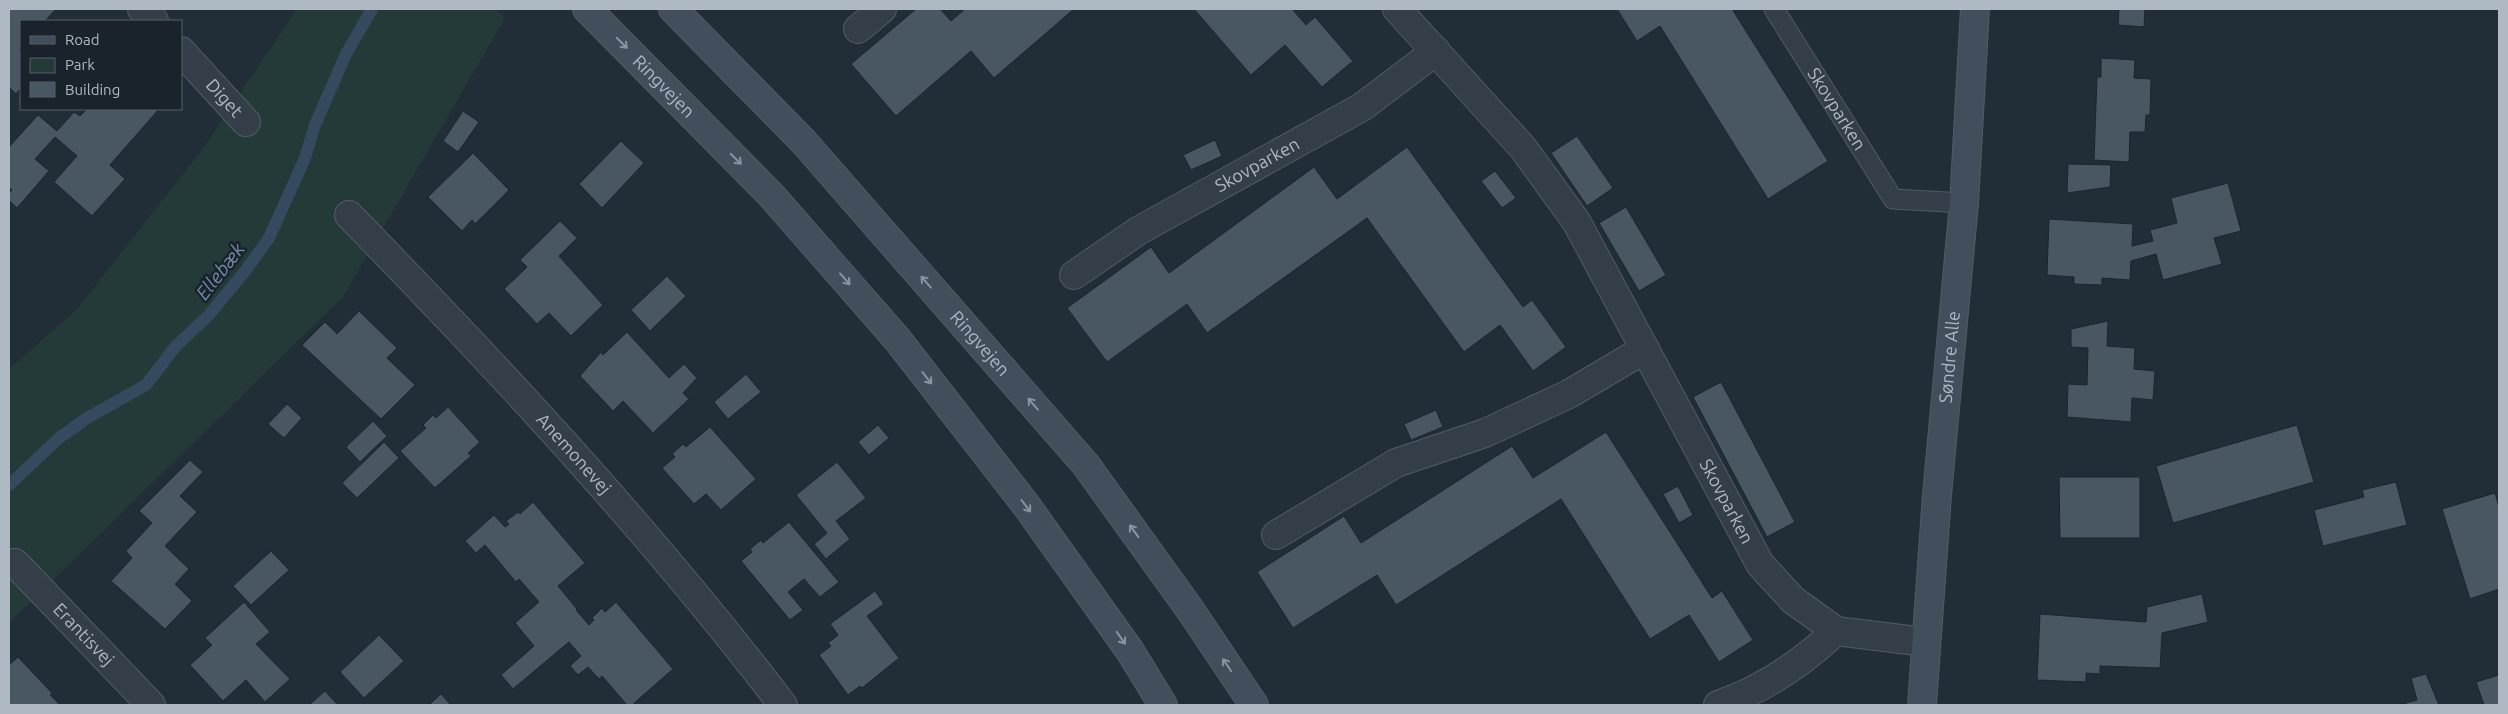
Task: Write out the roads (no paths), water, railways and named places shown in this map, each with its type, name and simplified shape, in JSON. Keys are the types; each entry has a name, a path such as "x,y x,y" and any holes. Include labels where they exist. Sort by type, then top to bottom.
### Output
{"main road":[{"name":"Ringvejen","path":"588,9 771,195 897,339 1026,505 1130,651 1164,705"},
{"name":"Ringvejen","path":"673,9 803,141 1086,464 1191,610 1254,705"},
{"name":"Søndre Alle","path":"1922,705 1925,642 1964,203 1975,9"}],"street":[{"path":"142,9 153,20"},
{"path":"858,30 882,9"},
{"name":"Skovparken","path":"1397,9 1523,148 1576,221 1760,564 1794,600 1836,631 1925,642"},
{"name":"Skovparken","path":"1074,275 1138,231 1362,107 1436,51"},
{"name":"Diget","path":"182,52 246,122"},
{"name":"Anemonevej","path":"349,215 485,355 581,461 661,552 783,705"},
{"path":"1276,536 1396,463 1485,433 1569,394 1645,349"},
{"name":"Erantisvej","path":"15,563 151,705"},
{"path":"1718,705 1742,697 1808,657 1836,631"}],"lane":[{"name":"Skovparken","path":"1774,9 1893,199 1964,203"}],"waterway":[{"name":"Ellebæk","path":"9,485 59,438 87,418 146,385 176,346 209,315 246,270 269,238 305,158 315,125 346,54 372,9"}]}
